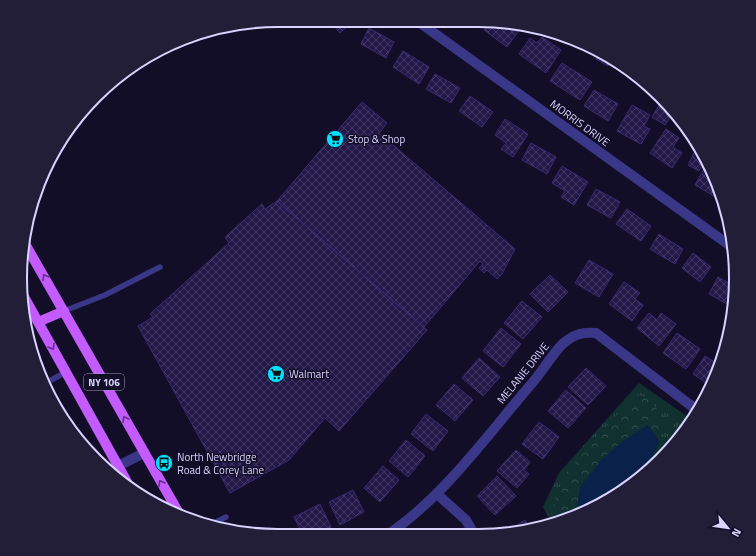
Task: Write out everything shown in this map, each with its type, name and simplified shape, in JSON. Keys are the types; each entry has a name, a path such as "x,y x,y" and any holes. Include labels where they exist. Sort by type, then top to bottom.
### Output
{"main road":[{"name":"NY 106","path":"29,250 175,507"},
{"name":"NY 106","path":"29,305 66,372 115,468"},
{"path":"38,322 64,311"}],"street":[{"name":"MORRIS DRIVE","path":"426,27 726,241"},
{"name":"MELANIE DRIVE","path":"396,529 437,494 543,371 564,342 581,332 596,333 693,407"},
{"path":"115,468 144,453"},
{"path":"437,494 466,520 471,529"}],"lane":[{"path":"64,311 105,295 160,267"},
{"path":"49,381 66,372"},
{"path":"218,521 226,517"}],"green space":[{"path":"639,383 687,416 667,443 631,477 589,503 559,516 549,518 543,507 559,473"},
{"path":"634,395 643,396 650,399 657,410 659,418 659,441 648,425 580,487 577,509 557,516 555,512 554,502 566,473"}],"water":[{"path":"648,425 659,441 653,457 631,477 604,495 577,509 580,487 602,459 624,440"}],"building":[{"path":"335,27 346,27 340,33"},
{"path":"486,27 511,29 518,32 507,47 484,30"},
{"path":"369,28 394,42 386,58 361,44"},
{"path":"542,37 561,50 546,73 519,54 530,38 537,43"},
{"path":"403,51 429,67 419,84 393,67"},
{"path":"597,57 609,64 608,66 596,59"},
{"path":"562,63 592,82 580,100 550,81"},
{"path":"435,74 460,88 451,103 426,89"},
{"path":"594,90 618,104 608,121 584,106"},
{"path":"470,96 493,112 482,127 459,111"},
{"path":"362,102 387,123 379,133 515,249 502,274 497,279 487,270 484,273 479,268 483,264 480,261 424,327 277,201"},
{"path":"632,105 650,115 644,126 650,129 641,144 617,131"},
{"path":"659,105 670,117 665,125 652,117"},
{"path":"505,119 528,134 513,157 501,149 506,143 495,135"},
{"path":"666,129 679,138 673,147 682,153 672,168 650,153"},
{"path":"531,143 556,157 547,174 522,160"},
{"path":"694,153 702,165 699,171 688,165"},
{"path":"562,166 588,182 574,205 561,197 565,191 552,183"},
{"path":"704,169 716,197 695,185"},
{"path":"596,189 620,202 611,218 587,205"},
{"name":"Walmart","path":"277,201 427,330 339,431 325,418 289,460 230,493 138,326 153,317 150,314 229,243 225,237 262,204 265,209"},
{"path":"627,209 651,226 641,241 616,224"},
{"path":"659,234 683,249 675,264 650,249"},
{"path":"693,253 711,267 700,282 682,268"},
{"path":"589,260 613,274 599,297 575,283"},
{"path":"550,275 568,292 548,312 530,294"},
{"path":"718,277 729,283 727,304 709,294"},
{"path":"624,282 640,293 635,299 643,305 632,321 609,304"},
{"path":"522,301 542,317 523,339 504,323"},
{"path":"649,313 657,320 661,313 676,324 659,346 637,328"},
{"path":"501,328 521,344 503,367 483,351"},
{"path":"677,333 700,349 686,369 663,353"},
{"path":"705,356 715,362 706,383 693,374"},
{"path":"479,358 500,377 483,396 462,378"},
{"path":"586,368 606,386 588,405 568,387"},
{"path":"454,384 473,400 455,421 436,405"},
{"path":"566,390 586,408 568,428 548,411"},
{"path":"426,414 448,431 433,451 411,434"},
{"path":"539,422 559,437 543,459 522,444"},
{"path":"406,440 425,456 408,477 389,461"},
{"path":"516,450 530,462 524,470 529,474 517,488 497,471"},
{"path":"383,466 399,480 380,502 364,488"},
{"path":"497,476 516,496 495,515 477,496"},
{"path":"353,490 364,512 340,525 329,502"},
{"path":"320,504 331,527 327,529 300,529 294,517"},
{"path":"525,520 527,524 527,524 516,526"}],"place":[{"name":"Stop & Shop","path":"335,139"},
{"name":"Walmart","path":"276,374"},
{"name":"North Newbridge Road & Corey Lane","path":"164,463"}]}
